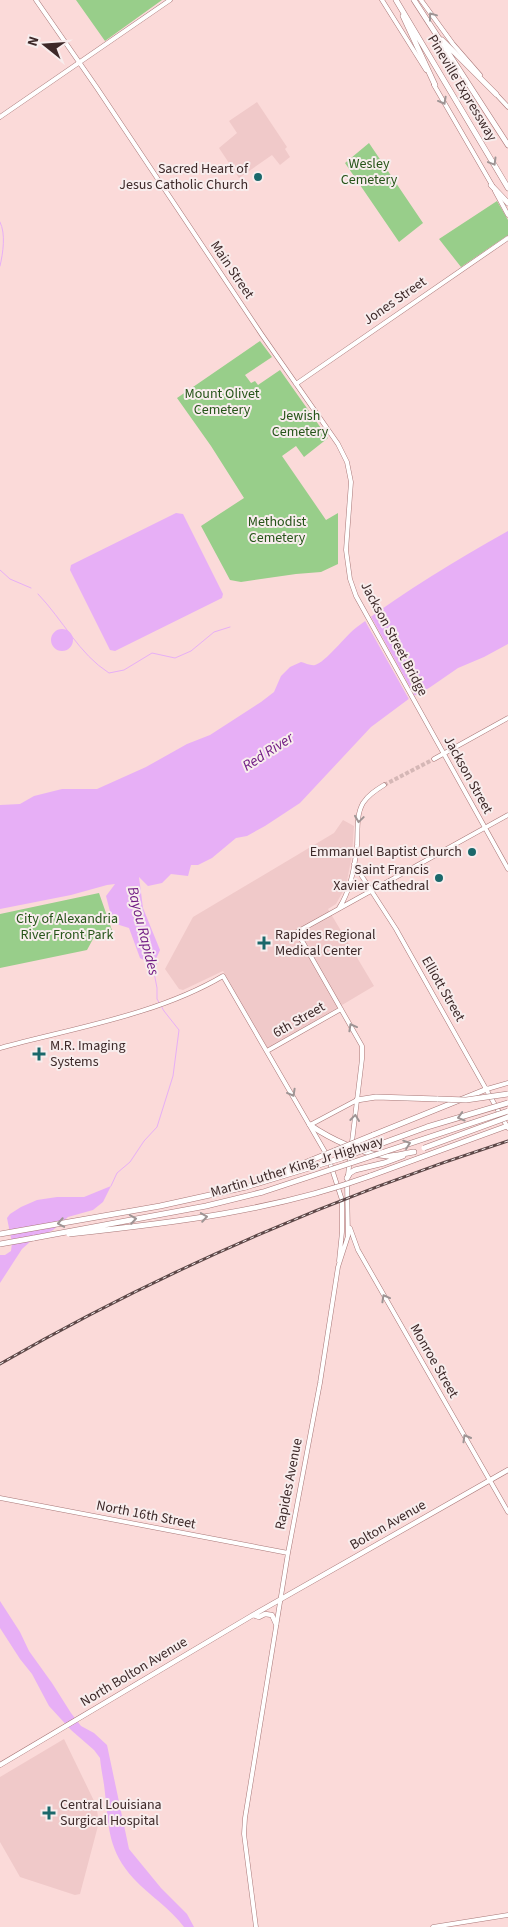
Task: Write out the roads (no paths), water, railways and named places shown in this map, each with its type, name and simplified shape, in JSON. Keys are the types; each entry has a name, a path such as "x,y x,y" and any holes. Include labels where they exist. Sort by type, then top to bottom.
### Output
{"highway":[{"path":"396,0 434,86"},
{"name":"Pineville Expressway","path":"396,0 508,188"},
{"name":"Pineville Expressway","path":"414,0 508,145"},
{"path":"436,34 496,94"},
{"path":"491,185 508,203"},
{"path":"246,1187 487,1090"},
{"path":"357,1100 376,1096 471,1099 508,1094"},
{"name":"Martin Luther King, Jr Highway","path":"0,1234 160,1206 246,1187 342,1158 427,1127 508,1103"},
{"name":"Martin Luther King, Jr Highway","path":"0,1244 206,1206 263,1192 508,1112"},
{"path":"348,1178 355,1170 384,1163 508,1117"},
{"path":"310,1125 352,1146 371,1153 388,1156 414,1152"},
{"path":"34,1238 172,1222 232,1212 295,1198 370,1176 508,1126"}],"main road":[{"name":"Main Street","path":"36,0 80,62 338,444 347,462 351,482 346,550 348,571"},
{"path":"0,117 170,0"},
{"path":"382,0 508,215"},
{"path":"421,0 453,44 508,107"},
{"name":"Jones Street","path":"296,384 508,238"},
{"name":"Jackson Street Bridge","path":"348,571 360,605 422,717"},
{"name":"Jackson Street","path":"422,717 508,870"},
{"path":"434,759 508,718"},
{"path":"335,911 346,897 354,864 359,816 362,806 368,797 384,785"},
{"path":"341,1009 297,932 508,815"},
{"name":"Elliott Street","path":"354,864 373,890 508,1126"},
{"path":"0,1048 143,1010 207,986 223,976 328,1157 340,1192 342,1211 338,1267"},
{"name":"Rapides Avenue","path":"256,1927 244,1827 276,1624 320,1383 338,1267 348,1236 348,1178 362,1046 341,1009"},
{"name":"6th Street","path":"268,1051 341,1009"},
{"path":"487,1090 508,1083"},
{"path":"310,1125 357,1100"},
{"name":"Monroe Street","path":"348,1218 358,1250 508,1512"},
{"name":"Bolton Avenue","path":"280,1601 508,1470"},
{"name":"North 16th Street","path":"0,1498 288,1553"},
{"name":"North Bolton Avenue","path":"0,1765 253,1615 280,1601"},
{"path":"253,1615 259,1617 265,1614 272,1614 276,1624"},
{"path":"433,1927 508,1915"}],"water":[{"path":"176,513 183,514 223,594 222,598 115,651 110,650 70,570 71,565"},
{"name":"Red River","path":"508,531 508,644 458,668 429,688 410,698 371,727 300,803 247,836 236,838 212,858 198,865 191,865 188,876 171,874 162,883 148,886 139,877 143,908 160,950 156,959 157,965 149,968 147,962 140,958 129,928 113,923 106,896 115,884 0,909 0,805 20,804 34,796 62,789 97,789 146,767 187,744 210,735 274,692 281,676 290,667 301,662 312,665 319,663 352,631 375,614 431,576"},
{"path":"62,629 70,632 73,640 70,648 62,651 54,648 51,640 54,632"},
{"path":"111,1186 103,1202 93,1210 68,1217 53,1230 31,1241 22,1249 0,1283 0,1255 5,1255 11,1251 12,1243 7,1218 10,1214 37,1200 57,1197 84,1197"},
{"path":"0,1601 20,1632 29,1651 71,1713 81,1726 94,1733 107,1745 129,1849 161,1888 187,1914 194,1927 184,1927 173,1914 134,1879 119,1858 111,1839 100,1758 49,1706 32,1674 0,1628"}],"waterway":[{"path":"0,222 3,238 0,266"},
{"path":"0,570 10,579 31,588"},
{"path":"38,594 80,647 109,673 124,670 152,653 175,658 191,651 214,632 230,627"},
{"name":"Bayou Rapides","path":"111,1186 117,1173 130,1162 144,1141 157,1127 173,1076 179,1030 157,999 153,967"}],"tunnel":[{"path":"384,785 434,759"}],"railway":[{"path":"0,1364 122,1298 248,1239 377,1187 508,1141"}],"place":[{"name":"Sacred Heart of Jesus Catholic Church","path":"258,177"},
{"name":"Emmanuel Baptist Church","path":"472,852"},
{"name":"Saint Francis Xavier Cathedral","path":"439,878"},
{"name":"Rapides Regional Medical Center","path":"264,943"},
{"name":"M.R. Imaging Systems","path":"39,1054"},
{"name":"Central Louisiana Surgical Hospital","path":"49,1813"}],"park label":[{"name":"Wesley Cemetery","path":"369,172"},
{"name":"Mount Olivet Cemetery","path":"222,402"},
{"name":"Jewish Cemetery","path":"300,424"},
{"name":"Methodist Cemetery","path":"277,530"},
{"name":"City of Alexandria River Front Park","path":"67,928"}]}
